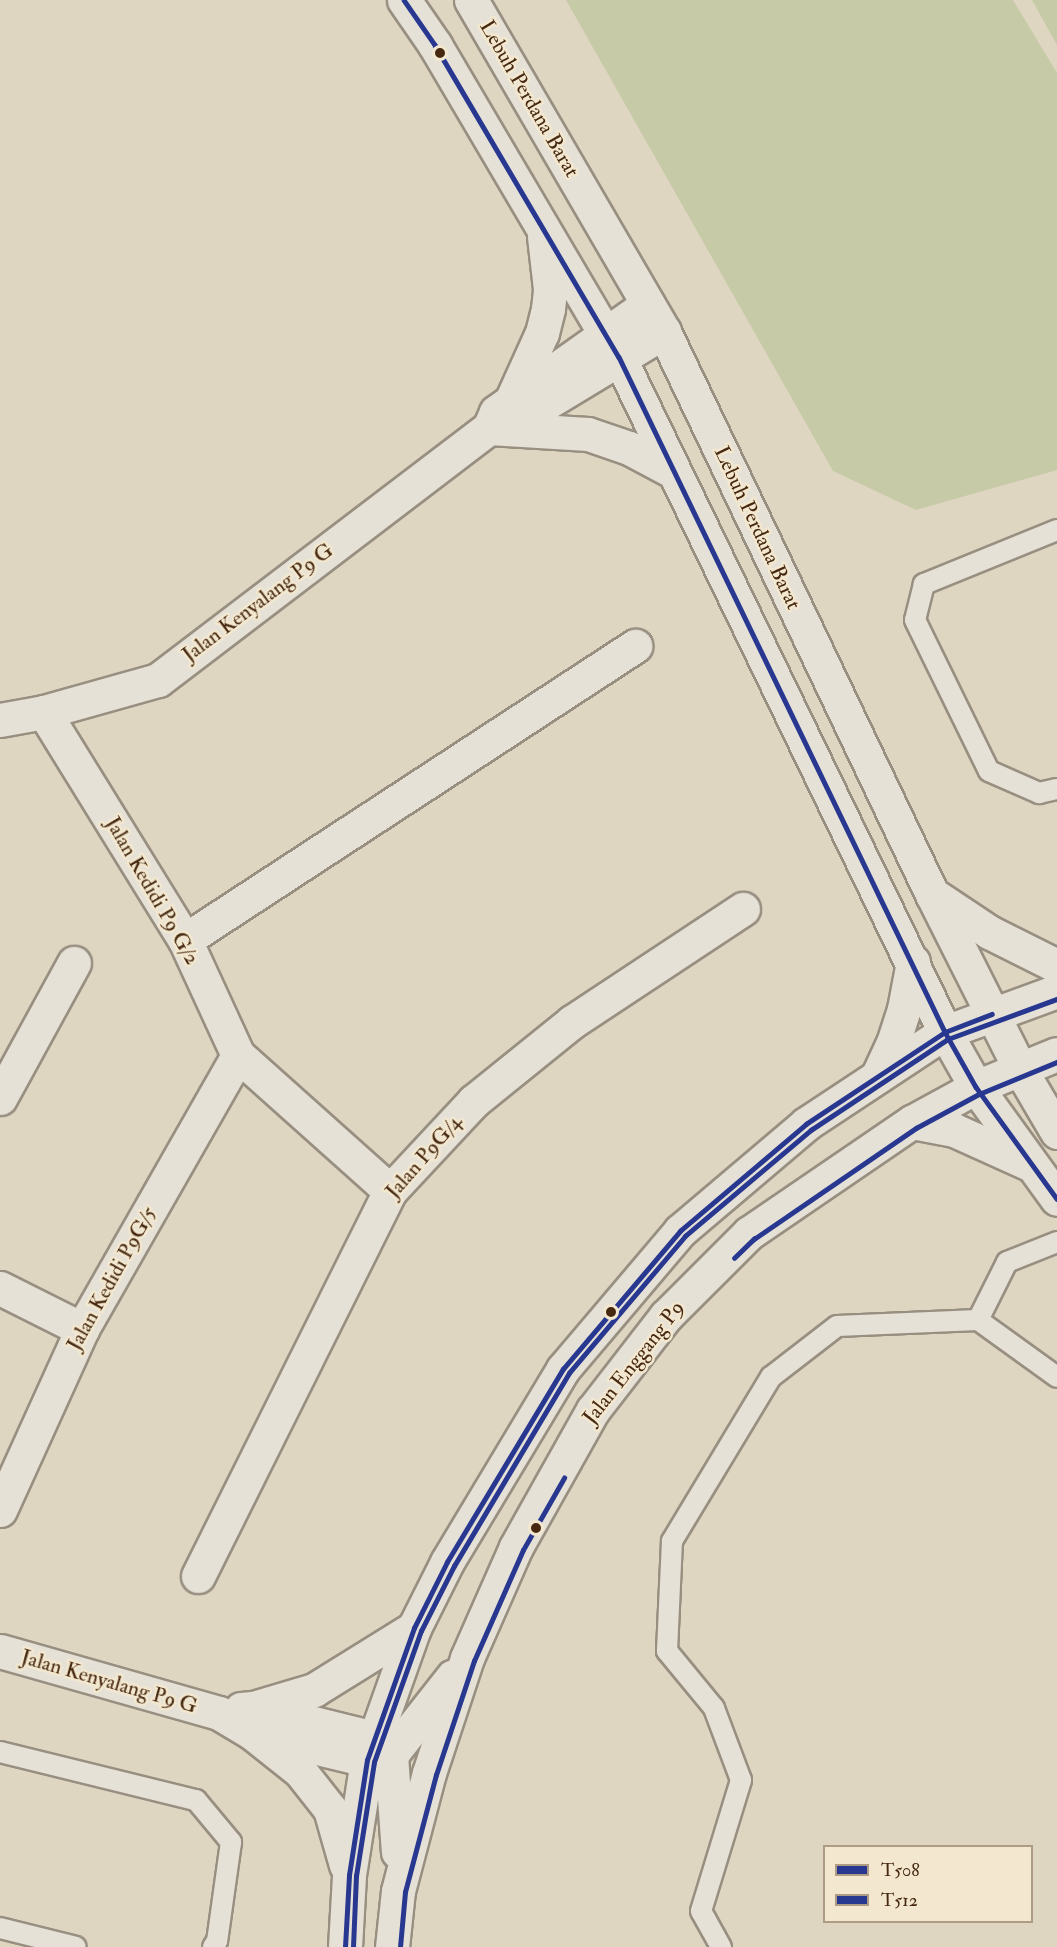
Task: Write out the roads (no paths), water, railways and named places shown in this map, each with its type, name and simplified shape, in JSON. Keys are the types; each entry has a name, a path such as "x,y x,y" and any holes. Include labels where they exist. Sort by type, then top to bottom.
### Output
{"street":[{"path":"404,0 435,45 613,345 945,1032 976,1087 1057,1199"},
{"name":"Lebuh Perdana Barat","path":"471,0 656,318 932,894 1020,1069 1057,1132"},
{"path":"543,228 549,289 548,309 542,333 502,419 588,434 629,448 675,472"},
{"name":"Jalan Kenyalang P9 G","path":"0,720 44,712 158,680 502,419 656,318"},
{"path":"185,940 635,646"},
{"name":"Jalan Kedidi P9 G/2","path":"44,712 185,940 238,1055 390,1191"},
{"path":"932,894 989,932 1057,966"},
{"name":"Jalan P9G/4","path":"198,1576 390,1191 474,1101 572,1022 743,909"},
{"path":"878,1074 893,1043 904,1009 913,962"},
{"path":"0,1098 74,963"},
{"path":"345,1947 349,1875 377,1751 414,1628 447,1562 563,1369 680,1231 806,1124 878,1074 945,1032 1057,991"},
{"name":"Jalan Enggang P9","path":"392,1947 398,1891 429,1773 466,1658 516,1547 593,1410 666,1316 749,1233 912,1122 976,1087 1057,1054"},
{"name":"Jalan Kedidi P9G/5","path":"0,1510 82,1329 238,1055"},
{"path":"912,1122 954,1130 1032,1166"},
{"path":"0,1288 82,1329"},
{"path":"349,1875 330,1809 300,1771 252,1720 314,1690 414,1628"},
{"name":"Jalan Kenyalang P9 G","path":"0,1652 219,1713 377,1751"},
{"path":"377,1751 466,1658"},
{"path":"377,1751 397,1818 398,1891"}],"lane":[{"path":"1057,530 924,584 915,620 989,771 1039,793 1057,789"},
{"path":"978,1320 1007,1262 1057,1242"},
{"path":"721,1947 701,1911 741,1780 714,1708 667,1651 672,1540 771,1377 837,1326 978,1320 1057,1377"},
{"path":"0,1752 196,1800 231,1842 217,1941 213,1947"},
{"path":"0,1928 76,1947"}]}
